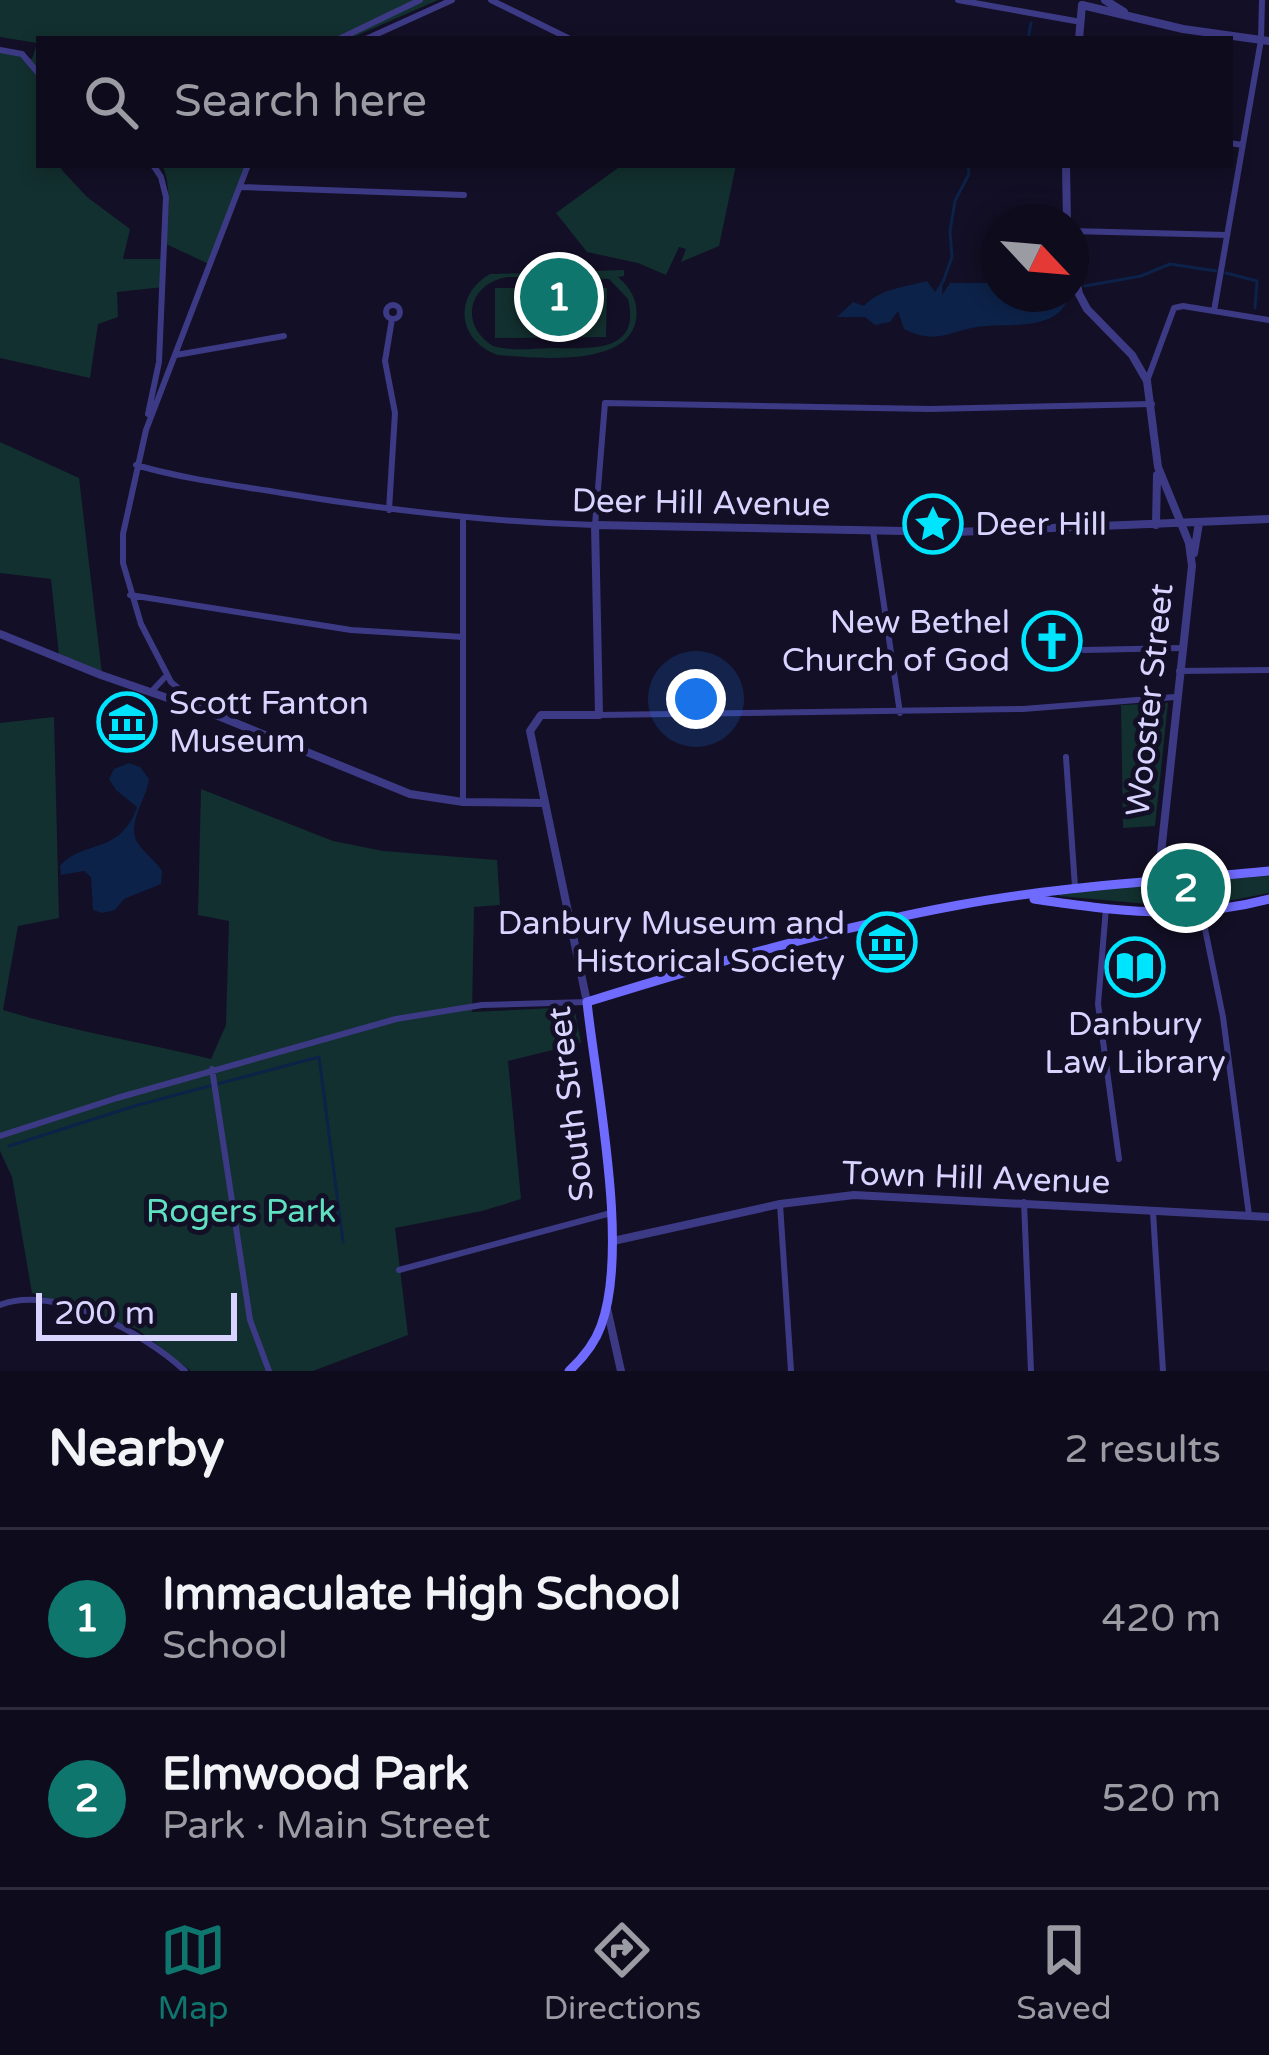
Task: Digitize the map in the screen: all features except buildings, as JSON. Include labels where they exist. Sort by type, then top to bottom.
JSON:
[{"type":"main road","points":[[587,1002],[870,924],[965,904],[1075,887],[1269,871]]},
{"type":"main road","name":"Wooster Street","points":[[1157,912],[1158,881]]},
{"type":"main road","points":[[1022,897],[1202,914],[1269,899]]},
{"type":"main road","name":"South Street","points":[[569,1371],[592,1345],[606,1306],[613,1241],[587,1002]]},
{"type":"street","points":[[345,36],[420,0]]},
{"type":"street","points":[[373,36],[452,0]]},
{"type":"street","points":[[491,0],[564,36]]},
{"type":"street","points":[[958,0],[1081,22]]},
{"type":"street","points":[[1105,0],[1136,18]]},
{"type":"street","points":[[1214,311],[1265,40],[1262,0]]},
{"type":"street","points":[[1079,36],[1082,2],[1136,18],[1265,40]]},
{"type":"street","points":[[0,50],[22,54],[36,70]]},
{"type":"street","points":[[1233,144],[1242,145]]},
{"type":"street","points":[[155,168],[166,196],[159,362],[122,556],[130,595],[166,675],[181,693],[212,713]]},
{"type":"street","points":[[146,430],[247,168]]},
{"type":"street","points":[[1066,168],[1067,204]]},
{"type":"street","points":[[240,187],[464,196]]},
{"type":"street","points":[[1089,231],[1227,235]]},
{"type":"street","points":[[1147,381],[1174,308],[1269,320]]},
{"type":"street","points":[[1089,311],[1132,355],[1147,381],[1158,467],[1156,525]]},
{"type":"street","points":[[389,510],[395,412],[386,361],[392,319]]},
{"type":"street","points":[[176,355],[284,336]]},
{"type":"street","points":[[1152,404],[930,409],[604,404],[595,526],[599,715],[900,713],[1175,697]]},
{"type":"street","name":"Deer Hill Avenue","points":[[136,465],[186,478],[389,510],[595,526],[1016,532],[1269,519]]},
{"type":"street","name":"Wooster Street","points":[[1158,467],[1189,543],[1192,566]]},
{"type":"street","points":[[463,519],[463,802]]},
{"type":"street","name":"Wooster Street","points":[[1158,881],[1175,697],[1199,523]]},
{"type":"street","points":[[873,531],[900,713]]},
{"type":"street","points":[[130,595],[351,630],[463,637]]},
{"type":"street","points":[[0,634],[212,713],[391,787],[463,802],[544,803]]},
{"type":"street","points":[[1084,650],[1182,648]]},
{"type":"street","points":[[1179,671],[1269,670]]},
{"type":"street","points":[[151,692],[166,675]]},
{"type":"street","name":"South Street","points":[[587,1002],[531,744],[533,722],[541,715],[599,715]]},
{"type":"street","points":[[1066,757],[1075,887]]},
{"type":"street","points":[[1106,908],[1098,1004],[1119,1159]]},
{"type":"street","points":[[1202,914],[1223,1017],[1249,1215]]},
{"type":"street","points":[[0,1136],[375,1024],[440,1010],[587,1002]]},
{"type":"street","points":[[212,1069],[250,1320],[269,1371]]},
{"type":"street","name":"Town Hill Avenue","points":[[613,1241],[780,1204],[854,1195],[1269,1217]]},
{"type":"street","points":[[1024,1202],[1031,1371]]},
{"type":"street","points":[[780,1204],[791,1371]]},
{"type":"street","points":[[1153,1208],[1163,1371]]},
{"type":"street","points":[[399,1270],[611,1213]]},
{"type":"street","points":[[0,1305],[37,1301],[93,1316],[147,1340],[185,1371]]},
{"type":"street","points":[[606,1306],[620,1371]]},
{"type":"green space","points":[[0,0],[438,0],[356,36],[36,36],[36,43],[0,37]]},
{"type":"green space","points":[[36,46],[36,168],[61,168],[87,197],[130,229],[123,259],[165,259],[164,287],[117,292],[118,317],[98,324],[90,378],[0,358],[0,49],[32,59]]},
{"type":"green space","points":[[163,168],[250,168],[211,265],[166,244]]},
{"type":"green space","points":[[618,168],[735,168],[719,246],[681,262],[686,249],[679,247],[666,275],[638,263],[587,252],[556,213]]},
{"type":"green space","points":[[624,270],[624,276],[618,277],[633,296],[636,320],[629,335],[599,353],[556,358],[498,355],[474,339],[465,317],[470,294],[490,274]],"holes":[[[507,277],[609,279],[628,299],[630,317],[627,330],[608,344],[507,349],[493,346],[475,327],[476,296],[494,281]]]},
{"type":"green space","points":[[495,288],[607,288],[606,337],[495,338]]},
{"type":"green space","points":[[0,442],[79,478],[102,674],[59,656],[51,579],[0,573]]},
{"type":"green space","points":[[1168,703],[1155,826],[1123,828],[1121,705]]},
{"type":"green space","name":"Rogers Park","points":[[54,717],[59,918],[18,926],[3,1010],[211,1059],[226,1025],[229,921],[198,915],[201,789],[333,841],[383,851],[497,860],[500,905],[474,907],[472,1012],[574,1007],[581,1043],[508,1061],[521,1199],[395,1228],[408,1335],[313,1371],[191,1371],[137,1329],[32,1293],[12,1177],[0,1151],[0,723]]},
{"type":"green space","points":[[1269,876],[1269,893],[1192,908],[1059,896],[1059,892]]},
{"type":"water","points":[[943,279],[942,295],[950,283],[981,283],[981,312],[1059,312],[1023,324],[975,327],[937,336],[904,329],[898,311],[890,322],[875,325],[865,317],[837,317],[853,302],[864,306],[901,287],[927,281],[935,292]]},
{"type":"water","points":[[129,763],[140,767],[149,779],[134,833],[162,871],[161,884],[102,913],[93,910],[91,877],[84,871],[61,875],[60,866],[79,852],[111,840],[130,822],[137,807],[109,779],[114,769]]},
{"type":"waterway","points":[[1029,36],[1031,23]]},
{"type":"waterway","points":[[943,282],[952,257],[955,201],[968,168]]},
{"type":"waterway","points":[[1089,285],[1141,276],[1170,264],[1216,271]]},
{"type":"waterway","points":[[1226,273],[1257,281],[1255,308]]},
{"type":"waterway","points":[[9,1146],[138,1105],[319,1057],[343,1242]]},
{"type":"place","name":"Immaculate High School","points":[[559,297]]},
{"type":"place","name":"Deer Hill","points":[[933,524]]},
{"type":"place","name":"New Bethel Church of God","points":[[1052,641]]},
{"type":"place","name":"Scott Fanton Museum","points":[[127,722]]},
{"type":"place","name":"Elmwood Park","points":[[1186,888]]},
{"type":"place","name":"Danbury Museum and Historical Society","points":[[887,942]]},
{"type":"place","name":"Danbury Law Library","points":[[1135,967]]}]
